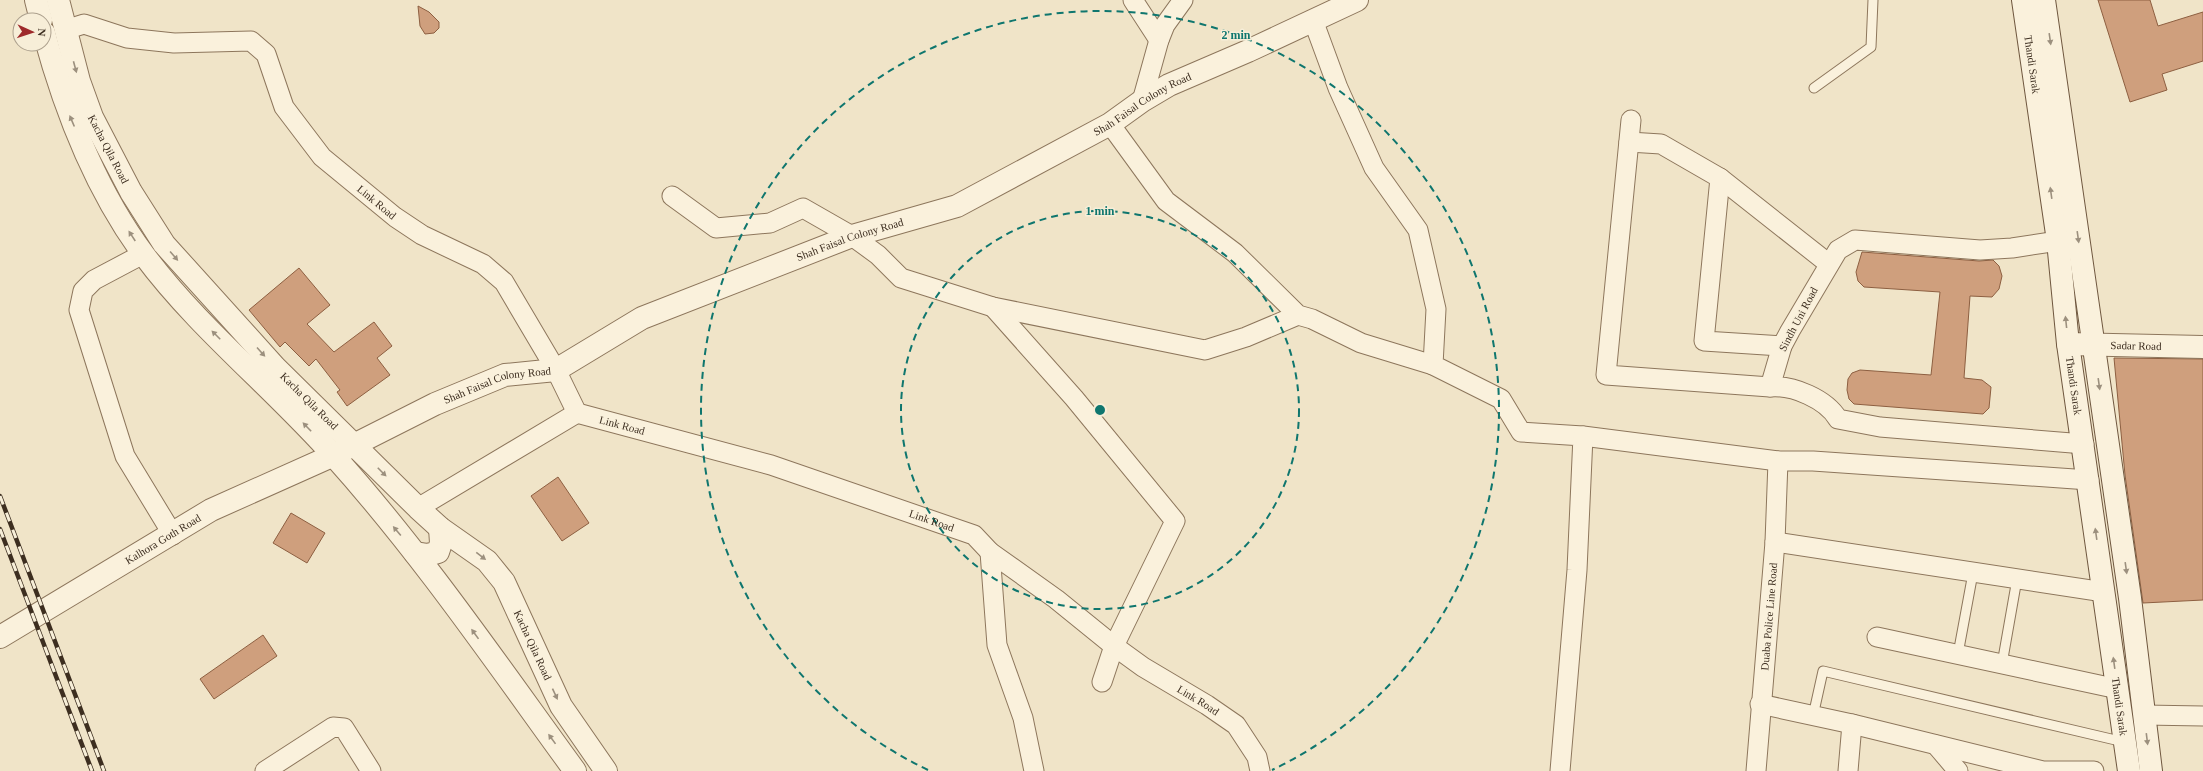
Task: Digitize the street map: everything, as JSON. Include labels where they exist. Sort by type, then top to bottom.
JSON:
[{"type":"street","points":[[36,0],[38,12]]},
{"type":"street","name":"Kacha Qila Road","points":[[58,0],[79,81],[92,117],[132,192],[164,244],[275,367],[355,444],[418,508],[440,528],[487,561],[504,582],[561,706],[606,771]]},
{"type":"street","points":[[1133,0],[1159,40]]},
{"type":"street","points":[[1142,101],[1159,40],[1165,25],[1183,0]]},
{"type":"street","name":"Shah Faisal Colony Road","points":[[334,455],[434,404],[505,375],[556,370],[642,318],[852,236],[956,206],[1110,124],[1142,101],[1169,85],[1248,51],[1357,0]]},
{"type":"street","name":"Thandi Sarak","points":[[2023,0],[2058,241],[2068,344],[2084,444],[2129,771]]},
{"type":"street","name":"Thandi Sarak","points":[[2044,0],[2130,598],[2151,771]]},
{"type":"street","points":[[1313,20],[1338,88],[1374,168],[1418,230],[1436,309],[1433,365]]},
{"type":"street","name":"Link Road","points":[[65,30],[84,24],[127,38],[174,43],[251,41],[266,54],[284,107],[322,157],[395,217],[422,235],[483,264],[504,282],[556,370],[577,413],[771,465],[974,535],[990,552],[1056,599],[1114,646],[1143,666],[1207,704],[1236,725],[1257,757],[1260,771]]},
{"type":"street","name":"Kacha Qila Road","points":[[50,52],[69,115],[87,156],[116,210],[143,254],[215,335],[249,367],[334,455],[415,553],[575,771]]},
{"type":"street","points":[[1631,120],[1606,375],[1770,387],[1782,386],[1800,392],[1832,409],[1838,419],[1880,427],[2084,444]]},
{"type":"street","points":[[1110,124],[1166,201],[1234,253],[1298,315],[1312,319],[1361,343],[1433,365],[1501,399],[1521,432],[1583,436],[1778,461],[1813,461],[2089,480]]},
{"type":"street","points":[[1629,142],[1661,144],[1720,178],[1829,264]]},
{"type":"street","points":[[1720,178],[1704,341],[1782,346]]},
{"type":"street","points":[[672,196],[716,228],[770,223],[803,208],[852,236],[878,255],[901,278],[993,307],[1205,350],[1246,336],[1298,315]]},
{"type":"street","name":"Sindh Uni Road","points":[[1770,387],[1782,346],[1829,264],[1838,250],[1855,240],[1980,250],[2012,248],[2058,241]]},
{"type":"street","points":[[143,254],[94,280],[83,291],[78,310],[125,456],[173,535]]},
{"type":"street","points":[[993,307],[1074,398],[1175,521],[1114,646],[1102,682]]},
{"type":"street","name":"Sadar Road","points":[[2068,344],[2093,346],[2203,347]]},
{"type":"street","points":[[418,508],[577,413]]},
{"type":"street","points":[[1560,771],[1578,570],[1583,436]]},
{"type":"street","name":"Kalhora Goth Road","points":[[0,637],[77,590],[173,535],[211,510],[334,455]]},
{"type":"street","name":"Duaba Police Line Road","points":[[1756,771],[1760,704],[1775,542],[1778,461]]},
{"type":"street","points":[[415,553],[428,555],[438,552],[441,543],[440,528]]},
{"type":"street","points":[[1775,542],[2104,592]]},
{"type":"street","points":[[990,552],[996,644],[1023,718],[1034,771]]},
{"type":"street","points":[[1877,637],[2118,688]]},
{"type":"street","points":[[1760,704],[1852,724],[2043,771],[2094,771]]},
{"type":"street","points":[[2144,715],[2203,716]]},
{"type":"street","points":[[1848,771],[1852,724]]},
{"type":"street","points":[[265,771],[333,727],[339,726],[344,728],[371,771]]},
{"type":"street","points":[[1936,745],[1958,771]]},
{"type":"lane","points":[[1814,88],[1871,47],[1873,0]]},
{"type":"lane","points":[[1958,654],[1972,573]]},
{"type":"lane","points":[[2002,664],[2017,579]]},
{"type":"lane","points":[[1813,716],[1823,671],[2125,742]]},
{"type":"building","points":[[2098,0],[2150,0],[2158,26],[2203,12],[2203,61],[2162,74],[2167,90],[2130,102]]},
{"type":"building","points":[[418,6],[429,12],[439,22],[439,28],[434,33],[425,34],[420,26]]},
{"type":"building","points":[[1862,252],[1979,261],[1993,260],[1999,266],[2002,276],[1999,289],[1992,297],[1970,296],[1964,378],[1982,380],[1991,387],[1989,408],[1983,414],[1854,404],[1849,399],[1847,390],[1848,379],[1852,373],[1860,370],[1931,375],[1940,292],[1864,287],[1858,281],[1856,272]]},
{"type":"building","points":[[299,268],[330,305],[307,324],[334,352],[374,322],[392,346],[377,358],[390,375],[347,406],[337,392],[340,390],[316,359],[309,366],[285,342],[280,347],[249,310]]},
{"type":"building","points":[[2114,358],[2203,359],[2203,600],[2143,603],[2125,475]]},
{"type":"building","points":[[558,477],[589,523],[562,541],[531,496]]},
{"type":"building","points":[[291,513],[325,533],[307,563],[273,543]]},
{"type":"building","points":[[263,635],[277,656],[214,699],[200,679]]},
{"type":"railway","points":[[0,496],[104,771]]},
{"type":"railway","points":[[0,529],[92,771]]}]
